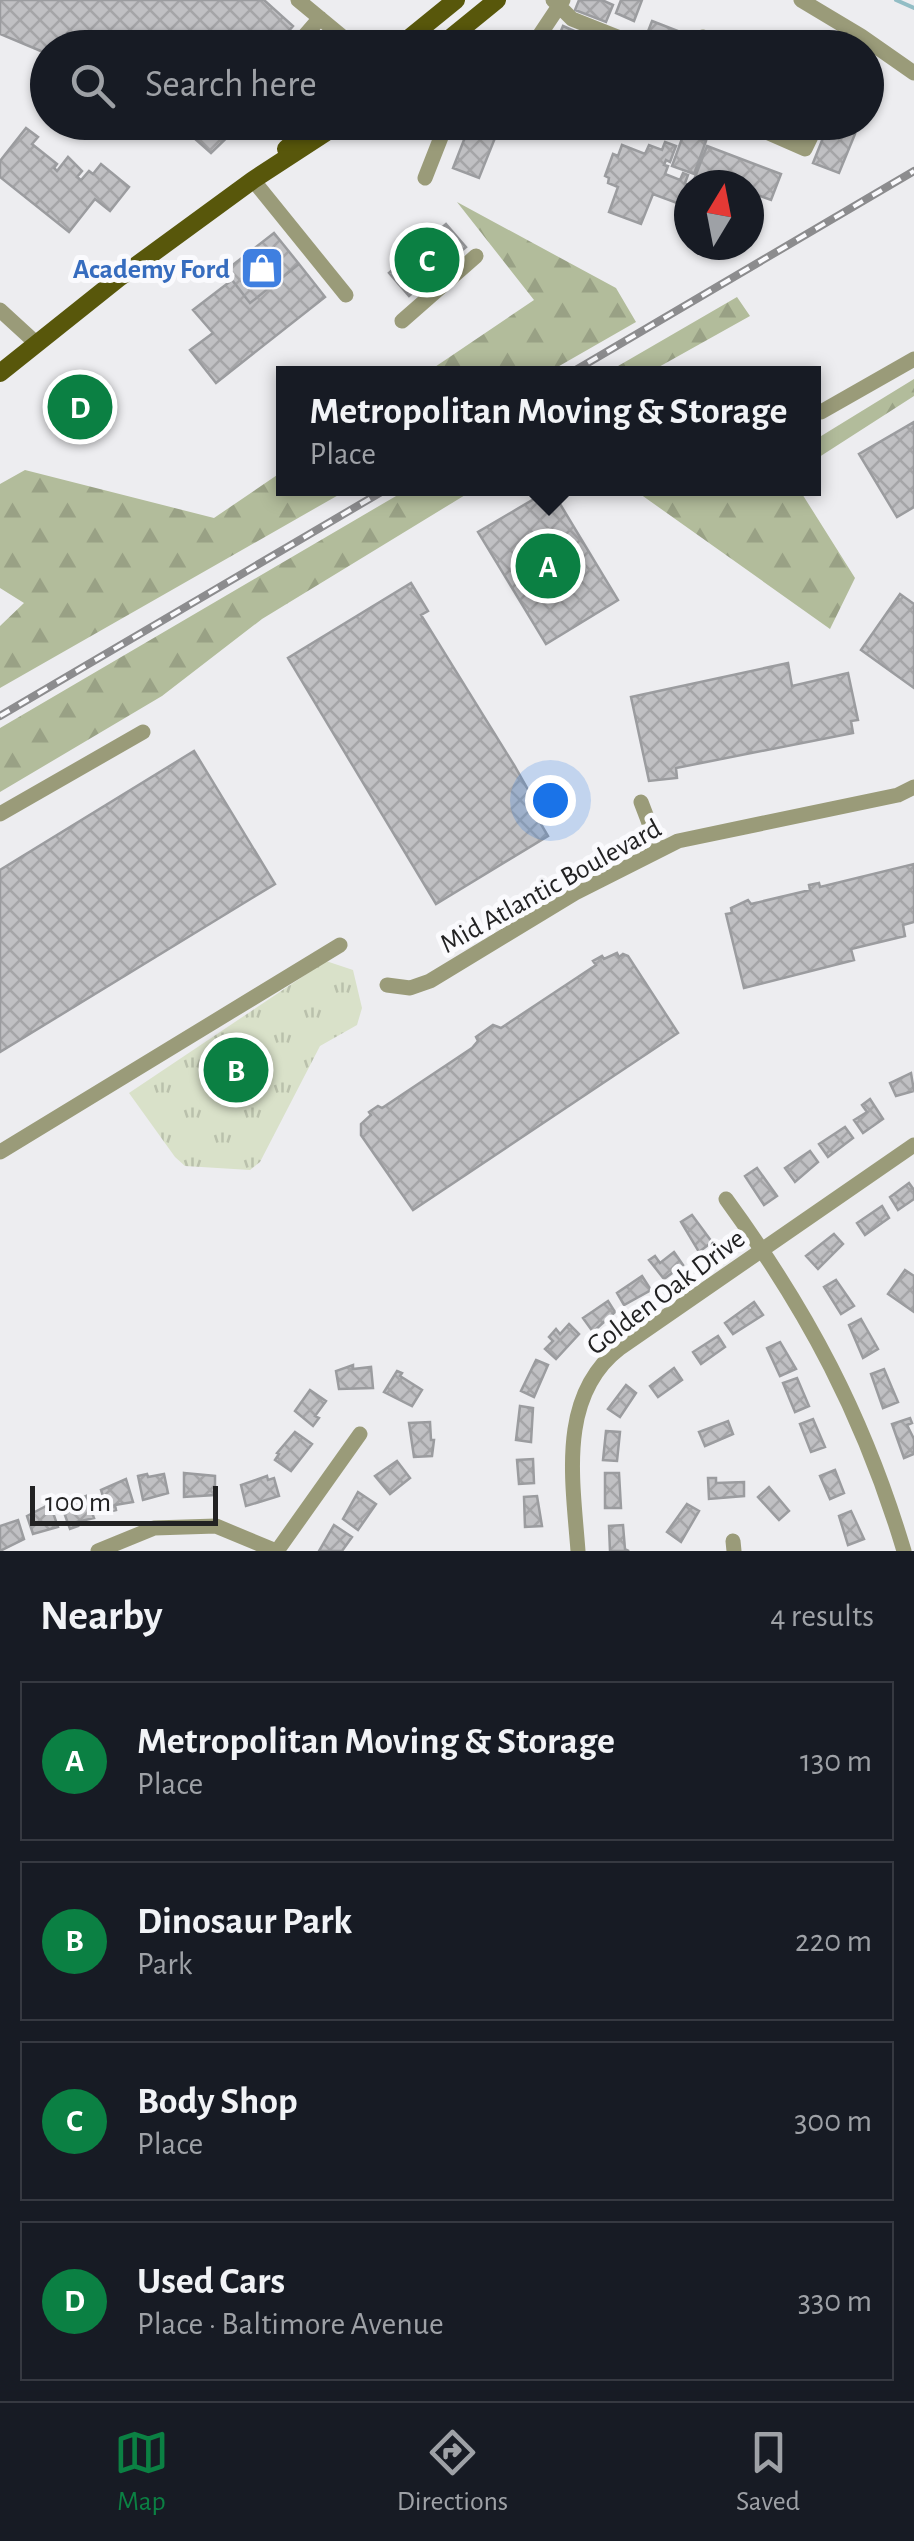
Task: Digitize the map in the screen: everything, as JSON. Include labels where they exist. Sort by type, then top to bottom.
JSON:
[{"type":"main road","points":[[419,30],[456,0]]},
{"type":"main road","points":[[460,30],[497,0]]},
{"type":"main road","points":[[253,180],[296,140]]},
{"type":"main road","points":[[0,373],[253,180],[314,140]]},
{"type":"street","points":[[298,0],[334,30]]},
{"type":"street","points":[[801,0],[851,30]]},
{"type":"street","points":[[542,30],[558,2]]},
{"type":"street","points":[[558,2],[564,14],[597,30]]},
{"type":"street","points":[[310,30],[320,18]]},
{"type":"street","points":[[884,52],[914,73]]},
{"type":"street","points":[[424,178],[440,140]]},
{"type":"street","points":[[785,140],[805,149],[809,140]]},
{"type":"street","points":[[253,180],[346,295]]},
{"type":"street","points":[[402,321],[476,256]]},
{"type":"street","points":[[0,310],[36,343]]},
{"type":"street","points":[[821,412],[914,359]]},
{"type":"street","points":[[0,814],[143,732]]},
{"type":"street","name":"Mid Atlantic Boulevard","points":[[387,986],[410,988],[430,981],[575,893],[658,849],[719,830],[898,795],[914,787]]},
{"type":"street","points":[[641,802],[658,849]]},
{"type":"street","points":[[0,1152],[340,945]]},
{"type":"street","name":"Golden Oak Drive","points":[[578,1551],[574,1436],[582,1398],[595,1371],[620,1348],[914,1146]]},
{"type":"street","points":[[726,1199],[818,1336],[883,1484],[904,1551]]},
{"type":"street","points":[[103,1550],[154,1528],[216,1526],[276,1551],[360,1434]]},
{"type":"green space","points":[[457,202],[616,288],[636,322],[559,366],[436,366],[534,300]]},
{"type":"green space","points":[[737,297],[750,316],[661,366],[618,366]]},
{"type":"green space","points":[[914,379],[914,396],[821,456],[821,436]]},
{"type":"green space","points":[[25,470],[214,518],[276,476],[276,496],[337,496],[0,688],[0,626],[24,603],[0,588],[0,484]]},
{"type":"green space","points":[[396,496],[464,496],[262,619],[162,696],[0,792],[0,728]]},
{"type":"green space","points":[[643,496],[803,496],[855,578],[830,629]]},
{"type":"green space","points":[[326,961],[353,970],[362,1008],[357,1025],[320,1046],[260,1162],[250,1170],[185,1166],[129,1093]]},
{"type":"building","points":[[0,0],[264,0],[293,26],[290,30],[30,30],[30,46],[0,34]]},
{"type":"building","points":[[579,0],[602,0],[613,5],[606,22],[575,10]]},
{"type":"building","points":[[621,0],[642,0],[634,21],[616,13]]},
{"type":"building","points":[[652,21],[675,30],[648,30]]},
{"type":"building","points":[[26,128],[30,140],[35,140],[32,144],[57,164],[57,171],[68,157],[82,171],[77,177],[81,180],[101,164],[129,187],[110,211],[95,199],[69,232],[0,177],[0,161]]},
{"type":"building","points":[[196,140],[224,140],[211,153]]},
{"type":"building","points":[[464,140],[494,140],[479,178],[453,168]]},
{"type":"building","points":[[681,140],[706,141],[695,170],[672,166]]},
{"type":"building","points":[[822,140],[853,140],[839,173],[813,163]]},
{"type":"building","points":[[665,142],[676,146],[670,162],[666,160],[664,165],[668,166],[665,174],[674,178],[674,202],[653,194],[641,224],[609,212],[618,187],[608,183],[605,176],[613,154],[618,156],[622,145],[645,154],[649,145],[662,150]]},
{"type":"building","points":[[707,146],[781,174],[771,200],[764,197],[764,170],[698,170]]},
{"type":"building","points":[[446,224],[466,247],[409,296],[389,273]]},
{"type":"building","name":"Academy Ford","points":[[274,233],[299,264],[250,303],[225,271]]},
{"type":"building","points":[[299,264],[325,297],[216,383],[190,350],[213,333],[193,310],[232,280],[250,303]]},
{"type":"building","points":[[88,382],[107,403],[72,433],[53,411]]},
{"type":"building","points":[[914,422],[914,507],[897,517],[859,454]]},
{"type":"building","points":[[539,496],[555,496],[618,600],[546,644],[478,532]]},
{"type":"building","points":[[411,583],[428,611],[421,615],[514,765],[540,811],[535,814],[548,836],[436,904],[288,658]]},
{"type":"building","points":[[900,594],[914,604],[914,688],[861,650]]},
{"type":"building","points":[[788,663],[792,686],[848,673],[858,720],[851,721],[853,733],[676,768],[677,778],[649,781],[631,697]]},
{"type":"building","points":[[194,751],[275,884],[0,1052],[0,870]]},
{"type":"building","points":[[914,864],[914,922],[903,925],[905,936],[851,949],[854,960],[744,988],[726,914],[732,913],[731,908],[748,900],[751,904],[810,890],[809,885],[819,883],[820,887]]},
{"type":"building","points":[[617,953],[619,957],[628,956],[678,1033],[413,1210],[361,1135],[361,1124],[371,1115],[369,1112],[378,1106],[382,1108],[472,1048],[478,1041],[476,1037],[493,1025],[501,1028],[596,965],[593,961]]},
{"type":"building","points":[[911,1073],[914,1091],[896,1096],[890,1083]]},
{"type":"building","points":[[870,1099],[883,1119],[863,1133],[854,1120],[867,1112],[862,1105]]},
{"type":"building","points":[[845,1127],[853,1138],[828,1157],[819,1144]]},
{"type":"building","points":[[810,1151],[818,1162],[795,1182],[785,1168]]},
{"type":"building","points":[[757,1168],[777,1196],[764,1205],[745,1176]]},
{"type":"building","points":[[909,1183],[914,1199],[898,1210],[890,1197]]},
{"type":"building","points":[[882,1206],[889,1218],[865,1235],[857,1223]]},
{"type":"building","points":[[692,1215],[712,1242],[699,1252],[681,1222]]},
{"type":"building","points":[[834,1234],[843,1244],[818,1269],[806,1256]]},
{"type":"building","points":[[674,1252],[683,1265],[664,1279],[649,1260],[655,1256],[660,1263]]},
{"type":"building","points":[[905,1270],[914,1276],[914,1312],[888,1294]]},
{"type":"building","points":[[642,1276],[651,1290],[624,1305],[617,1293]]},
{"type":"building","points":[[836,1280],[854,1306],[841,1314],[824,1287]]},
{"type":"building","points":[[608,1301],[615,1312],[593,1332],[583,1318]]},
{"type":"building","points":[[754,1302],[763,1315],[733,1334],[725,1323]]},
{"type":"building","points":[[861,1319],[878,1349],[863,1358],[849,1325]]},
{"type":"building","points":[[569,1324],[579,1334],[556,1359],[545,1349],[553,1341],[549,1337],[556,1329],[560,1334]]},
{"type":"building","points":[[718,1336],[725,1347],[701,1364],[693,1352]]},
{"type":"building","points":[[780,1342],[796,1369],[780,1376],[767,1348]]},
{"type":"building","points":[[536,1360],[548,1365],[534,1397],[521,1391]]},
{"type":"building","points":[[353,1365],[353,1369],[371,1367],[373,1388],[339,1389],[336,1371]]},
{"type":"building","points":[[674,1368],[682,1380],[658,1397],[650,1386]]},
{"type":"building","points":[[884,1369],[898,1402],[883,1408],[871,1374]]},
{"type":"building","points":[[397,1371],[422,1390],[412,1406],[384,1392]]},
{"type":"building","points":[[797,1378],[809,1406],[795,1412],[783,1383]]},
{"type":"building","points":[[626,1385],[636,1393],[620,1417],[608,1409]]},
{"type":"building","points":[[310,1390],[326,1401],[313,1426],[295,1411]]},
{"type":"building","points":[[520,1406],[533,1408],[531,1442],[516,1440]]},
{"type":"building","points":[[910,1418],[912,1423],[907,1425],[914,1439],[914,1454],[904,1458],[892,1424]]},
{"type":"building","points":[[813,1419],[825,1447],[811,1452],[800,1424]]},
{"type":"building","points":[[728,1421],[733,1434],[705,1446],[699,1432]]},
{"type":"building","points":[[430,1422],[432,1456],[414,1457],[409,1423]]},
{"type":"building","points":[[606,1431],[620,1432],[617,1461],[603,1460]]},
{"type":"building","points":[[295,1432],[312,1444],[291,1471],[275,1460]]},
{"type":"building","points":[[533,1459],[534,1483],[519,1484],[517,1460]]},
{"type":"building","points":[[397,1461],[410,1478],[390,1494],[375,1476]]},
{"type":"building","points":[[835,1470],[844,1493],[830,1499],[820,1476]]},
{"type":"building","points":[[184,1473],[215,1476],[215,1495],[184,1497]]},
{"type":"building","points":[[605,1473],[619,1473],[621,1508],[605,1508]]},
{"type":"building","points":[[164,1474],[168,1493],[143,1500],[138,1476]]},
{"type":"building","points":[[267,1476],[268,1480],[274,1478],[279,1496],[246,1506],[241,1485]]},
{"type":"building","points":[[708,1478],[716,1478],[716,1483],[744,1482],[744,1496],[709,1499]]},
{"type":"building","points":[[126,1479],[133,1502],[115,1505],[116,1510],[108,1512],[101,1490]]},
{"type":"building","points":[[769,1487],[789,1511],[779,1520],[758,1497]]},
{"type":"building","points":[[358,1492],[376,1504],[358,1530],[343,1519]]},
{"type":"building","points":[[86,1496],[94,1518],[76,1522],[78,1526],[70,1529],[62,1507]]},
{"type":"building","points":[[537,1496],[542,1526],[525,1527],[524,1497]]},
{"type":"building","points":[[50,1504],[58,1527],[33,1534],[27,1516]]},
{"type":"building","points":[[687,1504],[699,1511],[681,1542],[667,1532]]},
{"type":"building","points":[[851,1511],[864,1539],[848,1545],[839,1516]]},
{"type":"building","points":[[18,1520],[24,1539],[0,1551],[0,1526]]},
{"type":"building","points":[[334,1525],[352,1537],[342,1551],[319,1551]]},
{"type":"building","points":[[623,1525],[625,1549],[629,1551],[610,1551],[609,1526]]},
{"type":"waterway","points":[[896,0],[914,8]]},
{"type":"railway","points":[[583,366],[914,171]]},
{"type":"railway","points":[[0,716],[374,496]]},
{"type":"place","name":"Body Shop","points":[[427,260]]},
{"type":"place","name":"Academy Ford","points":[[262,268]]},
{"type":"place","name":"Used Cars","points":[[80,407]]},
{"type":"place","name":"Metropolitan Moving & Storage","points":[[548,566]]},
{"type":"place","name":"Dinosaur Park","points":[[236,1070]]}]
